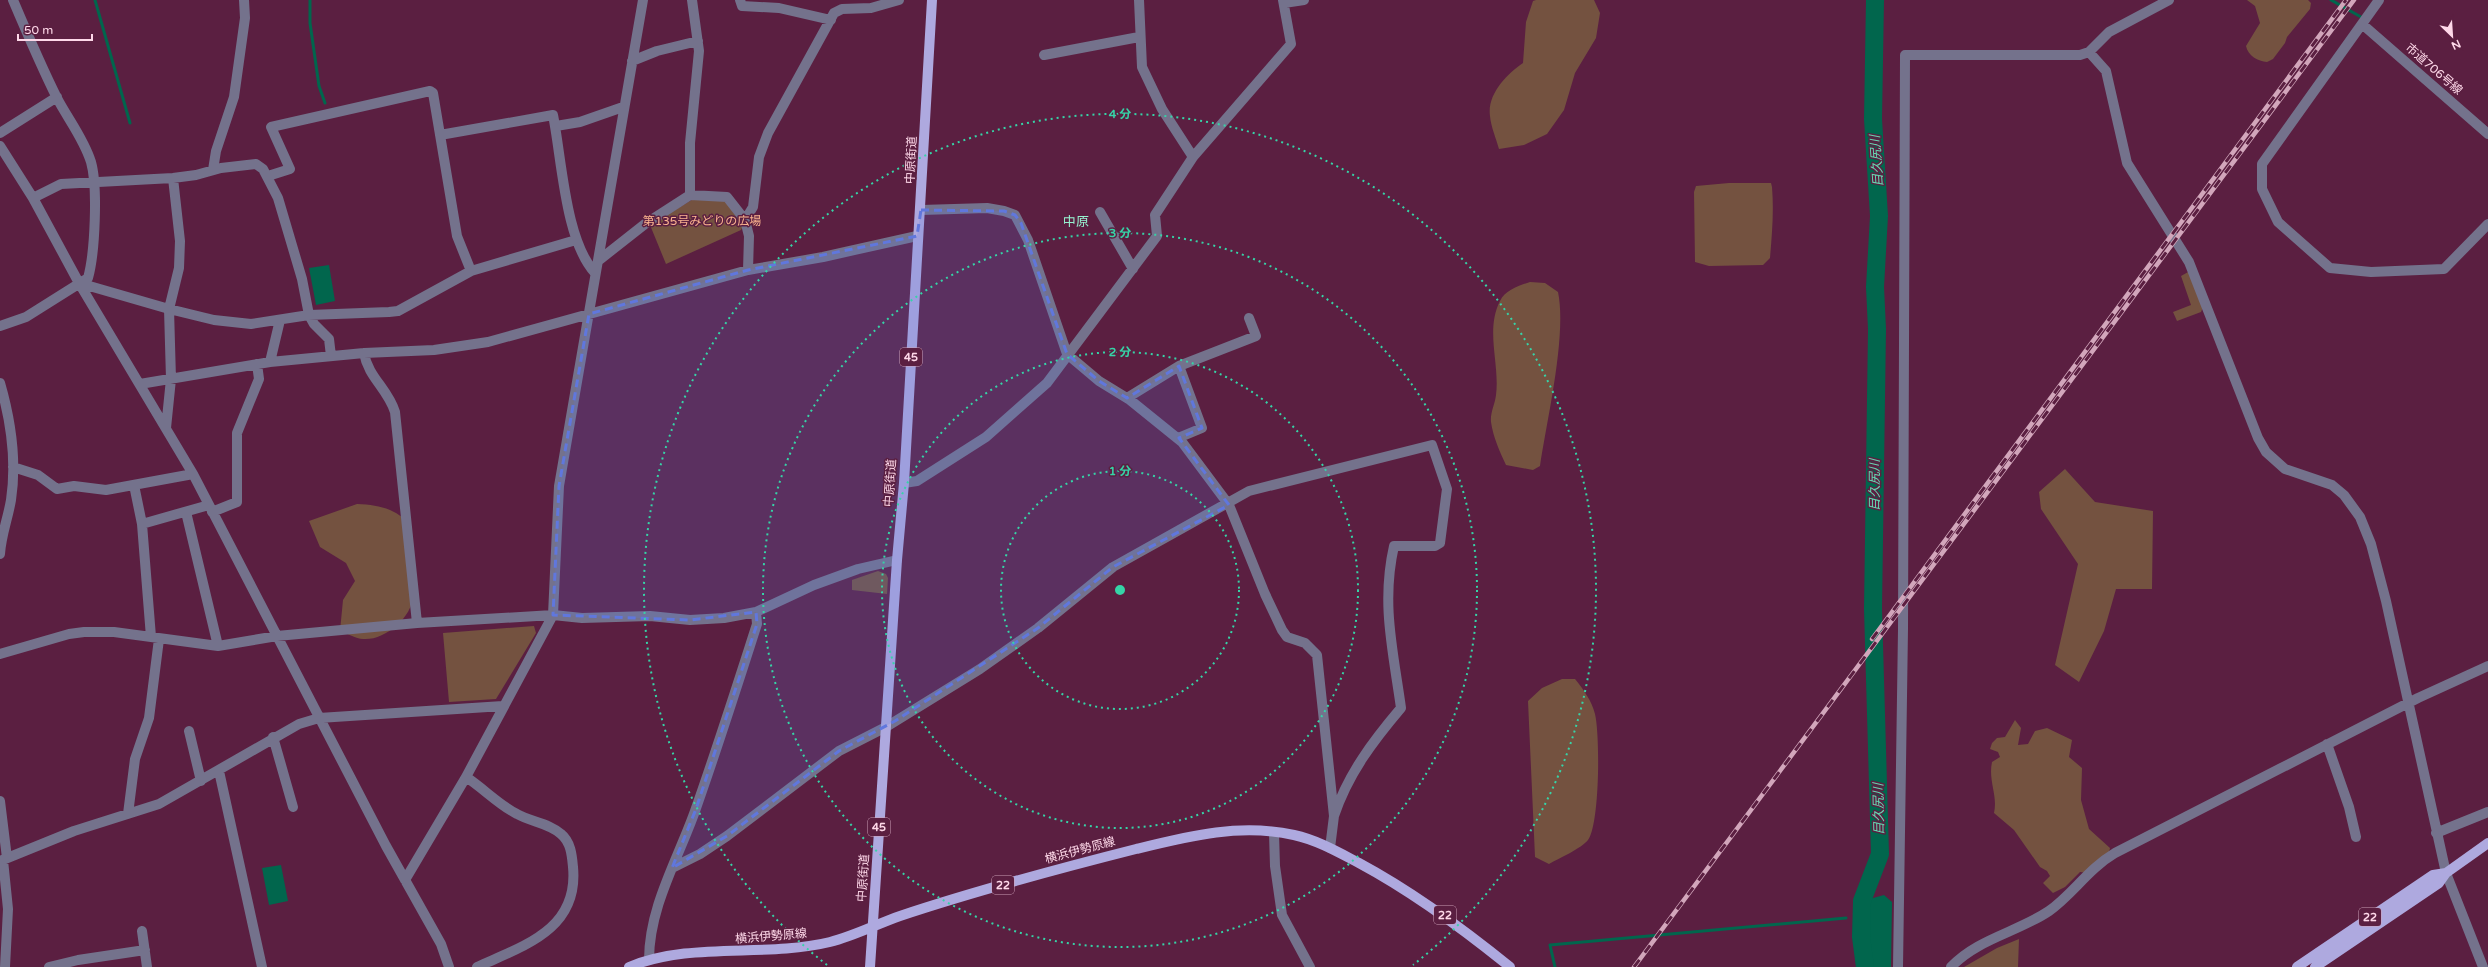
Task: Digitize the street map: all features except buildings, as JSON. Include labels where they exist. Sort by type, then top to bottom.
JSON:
[{"type":"main road","name":"中原街道","points":[[870,967],[871,927],[897,560],[904,483],[917,236],[921,210],[932,0]]},
{"type":"main road","name":"横浜伊勢原線","points":[[629,967],[650,960],[687,954],[809,946],[832,941],[898,917],[971,894],[1100,857],[1179,837],[1220,831],[1274,832],[1295,836],[1330,848],[1375,872],[1447,917],[1510,967]]},
{"type":"main road","name":"22","points":[[2316,967],[2439,883],[2446,873],[2488,843]]},
{"type":"main road","name":"22","points":[[2297,967],[2433,875],[2446,873]]},
{"type":"street","points":[[0,326],[26,317],[88,278],[92,258],[94,181],[92,164],[87,150],[57,97],[13,0]]},
{"type":"street","points":[[212,170],[216,151],[234,96],[245,18],[244,0]]},
{"type":"street","points":[[406,880],[466,776],[553,615],[559,492],[642,0]]},
{"type":"street","points":[[690,195],[690,143],[698,75],[698,41],[692,0]]},
{"type":"street","points":[[740,0],[742,6],[779,8],[831,20]]},
{"type":"street","points":[[745,220],[753,207],[759,157],[768,133],[834,12],[842,9],[871,8],[899,0]]},
{"type":"street","points":[[1139,0],[1142,68],[1162,109],[1193,157]]},
{"type":"street","points":[[904,483],[917,481],[986,437],[1047,383],[1067,354],[1157,236],[1155,215],[1193,157],[1291,44],[1284,2],[1304,0]]},
{"type":"street","points":[[1898,967],[1903,629],[1905,56],[2080,56],[2089,52],[2109,32],[2170,0]]},
{"type":"street","points":[[2379,0],[2262,164],[2262,189],[2278,222],[2330,268],[2371,272],[2444,269],[2488,224]]},
{"type":"street","name":"市道706号線","points":[[2362,24],[2488,134]]},
{"type":"street","points":[[1044,55],[1140,37]]},
{"type":"street","points":[[632,61],[658,51],[698,41]]},
{"type":"street","points":[[2089,52],[2106,71],[2127,163],[2158,211],[2188,262],[2239,392],[2266,452],[2285,469],[2332,485],[2344,495],[2360,517],[2371,544],[2409,703],[2436,833],[2446,873],[2483,967]]},
{"type":"street","points":[[268,176],[290,169],[271,127],[430,91],[433,93],[458,236],[471,271]]},
{"type":"street","points":[[0,133],[57,97]]},
{"type":"street","points":[[556,126],[580,122],[624,107]]},
{"type":"street","points":[[440,135],[554,115],[576,240],[583,258],[595,273]]},
{"type":"street","points":[[0,146],[33,198],[79,283],[193,474],[320,718],[441,944],[449,967]]},
{"type":"street","points":[[33,198],[61,184],[94,181],[173,178],[196,175],[212,170],[256,164],[268,176],[278,198],[302,279],[309,315],[314,324],[329,339],[331,356]]},
{"type":"street","points":[[166,428],[171,379],[169,309],[179,268],[180,241],[173,178]]},
{"type":"street","points":[[598,261],[645,224],[690,195],[727,197],[745,220],[749,236],[748,270]]},
{"type":"street","points":[[921,210],[987,208],[1004,211],[1015,216],[1028,240],[1067,354],[1099,382],[1127,398],[1178,438],[1229,505],[1265,594],[1282,630],[1287,637],[1305,643],[1317,655],[1334,816]]},
{"type":"street","points":[[1100,212],[1133,269]]},
{"type":"street","points":[[140,384],[270,362],[364,353],[434,350],[468,345],[516,335],[748,270],[823,258],[917,236]]},
{"type":"street","points":[[79,283],[169,309],[214,320],[251,324],[309,315],[398,311],[471,271],[576,240]]},
{"type":"street","points":[[1127,398],[1179,366],[1256,336],[1249,318]]},
{"type":"street","points":[[270,362],[280,320]]},
{"type":"street","points":[[364,353],[368,369],[389,396],[395,412],[417,623]]},
{"type":"street","points":[[142,524],[186,512],[237,502],[238,433],[259,380],[257,364]]},
{"type":"street","points":[[1178,438],[1202,428],[1179,366]]},
{"type":"street","points":[[0,383],[12,435],[13,467],[8,520],[1,540],[0,554]]},
{"type":"street","points":[[672,868],[700,854],[727,836],[839,751],[886,727],[980,668],[1038,628],[1113,567],[1229,505],[1249,491],[1271,484],[1329,472],[1432,445],[1447,489],[1440,543],[1435,546],[1394,546],[1388,573],[1387,603],[1401,708],[1365,752],[1339,800],[1334,816],[1330,848]]},
{"type":"street","points":[[13,467],[38,475],[57,489],[74,486],[106,490],[193,474]]},
{"type":"street","points":[[128,814],[135,759],[149,718],[155,638],[142,524],[134,485]]},
{"type":"street","points":[[186,512],[218,646]]},
{"type":"street","points":[[0,654],[69,634],[84,632],[114,632],[218,646],[277,636],[417,623],[553,615],[582,618],[650,616],[690,620],[724,618],[756,612],[814,585],[858,569],[897,560]]},
{"type":"street","points":[[650,960],[649,941],[672,868],[696,809],[755,631],[757,624],[756,612]]},
{"type":"street","points":[[1951,967],[1984,944],[2031,922],[2050,910],[2098,863],[2115,853],[2327,744],[2488,666]]},
{"type":"street","points":[[3,860],[74,831],[159,804],[219,771],[273,737],[299,724],[320,718],[503,706]]},
{"type":"street","points":[[189,731],[201,781]]},
{"type":"street","points":[[273,737],[292,807]]},
{"type":"street","points":[[2327,744],[2349,807],[2356,837]]},
{"type":"street","points":[[219,771],[262,967]]},
{"type":"street","points":[[466,776],[515,814],[561,834],[569,845],[574,870],[568,905],[550,931],[538,939],[477,967]]},
{"type":"street","points":[[0,801],[3,860],[8,909],[5,934],[5,967]]},
{"type":"street","points":[[2436,833],[2488,812]]},
{"type":"street","points":[[1274,832],[1274,866],[1282,914],[1310,967]]},
{"type":"street","points":[[142,931],[147,967]]},
{"type":"street","points":[[49,967],[78,960],[144,950]]},
{"type":"highlighted area","points":[[921,210],[1004,211],[1015,215],[1021,223],[1067,354],[1099,381],[1127,398],[1179,366],[1202,428],[1179,438],[1229,505],[1113,567],[1038,628],[895,721],[839,751],[727,836],[672,868],[696,809],[757,624],[756,612],[690,620],[553,615],[559,486],[589,314],[748,270],[917,236]]},
{"type":"green space","points":[[1594,0],[1600,13],[1596,38],[1575,73],[1564,110],[1547,134],[1524,145],[1499,149],[1492,128],[1490,108],[1499,85],[1523,63],[1526,22],[1533,1]]},
{"type":"green space","points":[[2247,0],[2308,0],[2311,3],[2310,9],[2287,37],[2285,43],[2273,59],[2267,62],[2254,57],[2247,50],[2246,46],[2260,23],[2255,6]]},
{"type":"green space","points":[[1729,183],[1771,183],[1773,214],[1770,258],[1763,265],[1709,266],[1695,262],[1694,192],[1696,186]]},
{"type":"green space","name":"第135号みどりの広場","points":[[695,198],[725,200],[743,226],[741,230],[666,264],[650,225]]},
{"type":"green space","points":[[2190,271],[2203,307],[2201,312],[2177,321],[2173,312],[2191,305],[2181,276]]},
{"type":"green space","points":[[1530,282],[1545,283],[1558,292],[1560,310],[1558,354],[1551,402],[1540,466],[1533,470],[1506,465],[1495,439],[1491,419],[1497,383],[1493,335],[1496,312],[1502,297],[1505,294],[1517,286]]},
{"type":"green space","points":[[2065,469],[2095,502],[2153,511],[2152,589],[2116,589],[2104,631],[2079,682],[2055,665],[2078,564],[2041,509],[2039,492]]},
{"type":"green space","points":[[357,504],[372,505],[391,510],[408,522],[412,559],[413,596],[408,612],[396,626],[388,632],[371,639],[360,639],[340,631],[343,600],[355,581],[346,563],[320,547],[309,521]]},
{"type":"green space","points":[[878,571],[886,574],[888,578],[887,594],[852,590],[852,580]]},
{"type":"green space","points":[[534,626],[536,633],[496,699],[449,702],[443,633]]},
{"type":"green space","points":[[1562,679],[1575,679],[1587,695],[1594,709],[1598,740],[1597,798],[1592,831],[1588,840],[1575,850],[1549,864],[1535,857],[1528,701],[1542,688]]},
{"type":"green space","points":[[2015,720],[2021,728],[2018,745],[2028,744],[2035,731],[2047,728],[2072,740],[2069,757],[2082,768],[2081,800],[2089,829],[2110,848],[2108,857],[2089,873],[2080,872],[2065,887],[2053,893],[2043,883],[2050,876],[2047,871],[2040,867],[2014,830],[1994,813],[1995,800],[1991,769],[1992,762],[2000,757],[1998,752],[1990,749],[1992,743],[1997,738],[2005,737]]},
{"type":"green space","points":[[2019,939],[2018,967],[1964,967],[1997,948]]},
{"type":"shaded area","points":[[329,265],[335,301],[316,305],[309,268]]},
{"type":"shaded area","points":[[281,865],[288,901],[269,905],[262,868]]},
{"type":"shaded area","points":[[1884,895],[1892,902],[1891,967],[1856,967],[1854,908],[1862,901]]},
{"type":"waterway","points":[[95,0],[130,123]]},
{"type":"waterway","points":[[310,0],[310,23],[319,86],[325,103]]},
{"type":"waterway","name":"目久尻川","points":[[1865,967],[1861,937],[1862,901],[1880,854],[1873,609],[1877,329],[1875,287],[1879,216],[1873,119],[1875,0]]},
{"type":"waterway","points":[[2331,0],[2361,17]]},
{"type":"waterway","points":[[1555,967],[1550,945],[1846,918]]},
{"type":"railway","points":[[1872,639],[2346,0]]},
{"type":"railway","points":[[1634,967],[2354,0]]},
{"type":"district","name":"中原","points":[[1076,221]]}]
